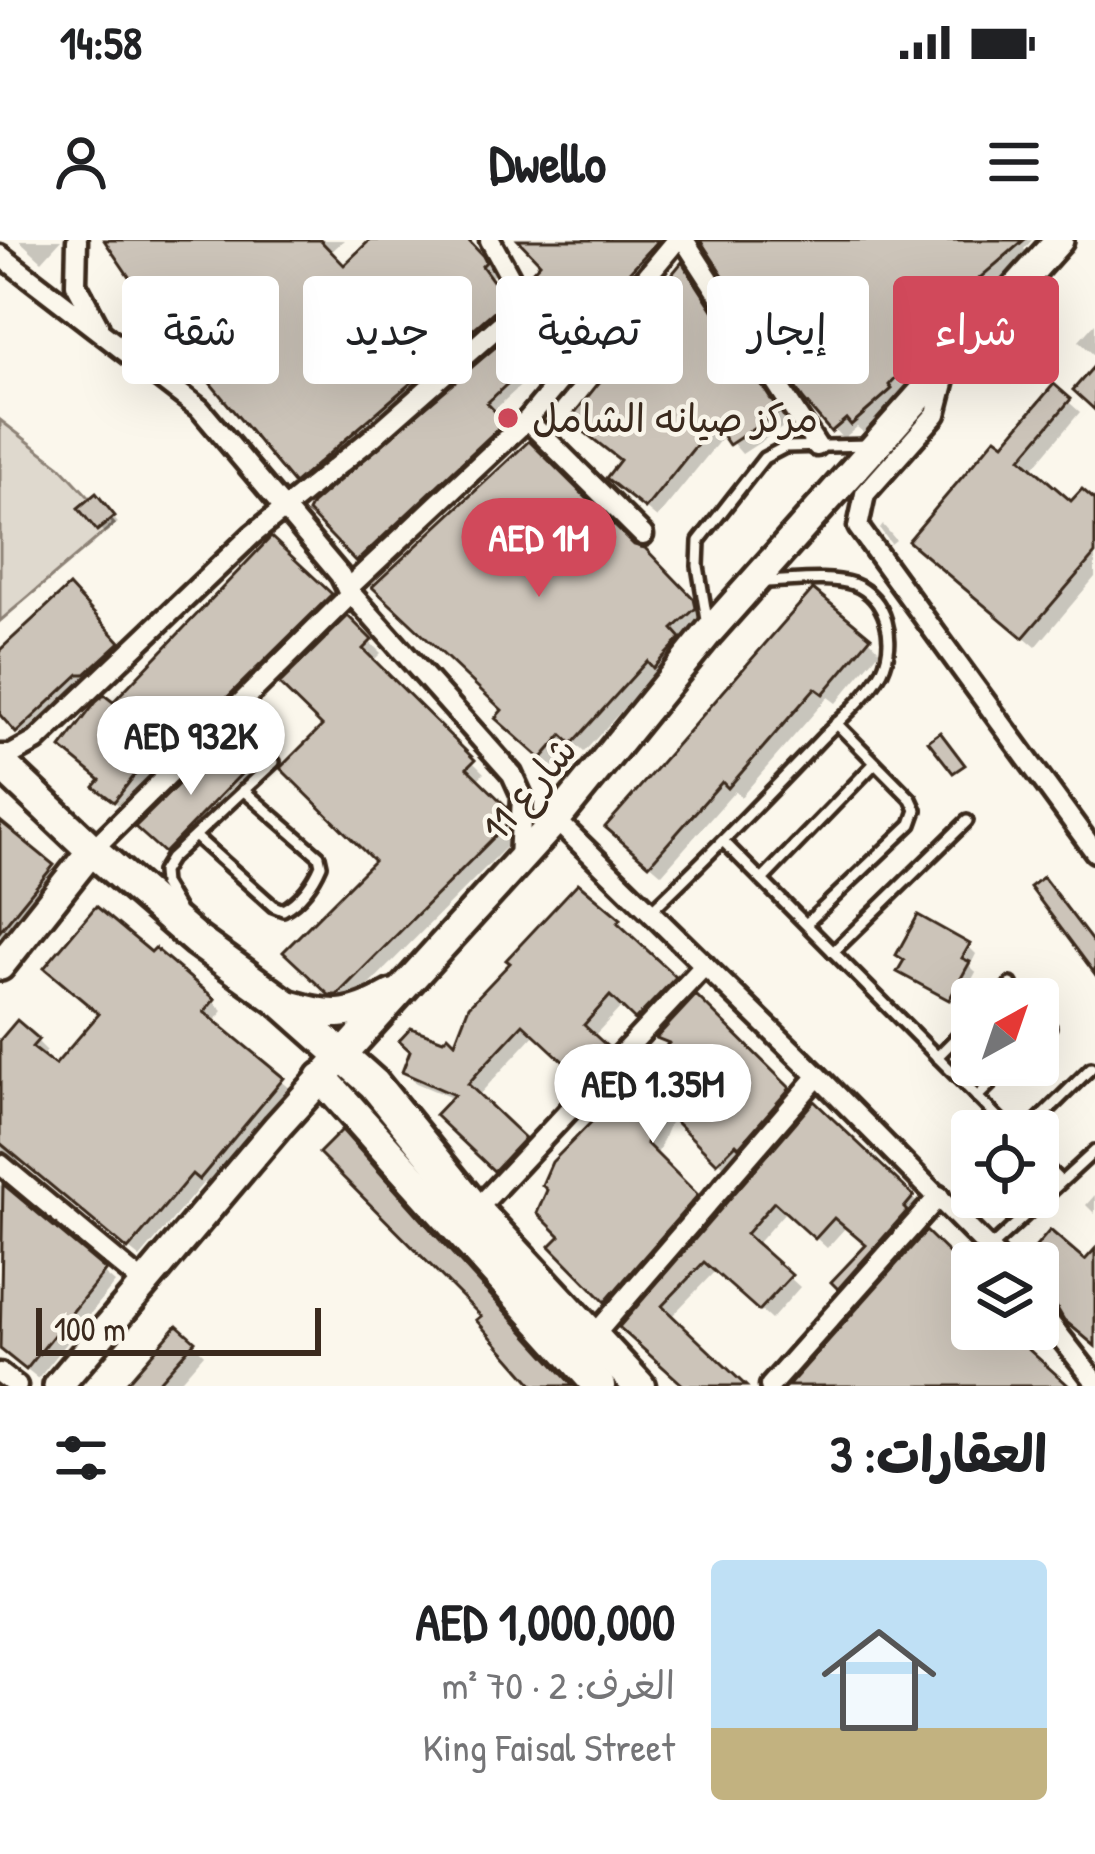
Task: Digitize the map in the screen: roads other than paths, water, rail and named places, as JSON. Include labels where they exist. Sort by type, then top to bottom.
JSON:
[{"type":"main road","points":[[0,759],[92,850],[196,940],[283,1003],[374,1084],[476,1210],[639,1386]]},
{"type":"main road","points":[[322,1078],[599,1386]]},
{"type":"street","points":[[76,240],[74,268],[80,296],[117,345]]},
{"type":"street","points":[[0,759],[36,741],[283,509],[518,309],[522,299],[490,240]]},
{"type":"street","points":[[0,966],[92,850],[349,591],[527,421],[680,240],[817,446]]},
{"type":"street","name":"شارع 11","points":[[1027,276],[1059,240]]},
{"type":"street","points":[[0,255],[200,409],[349,591],[520,785],[519,861]]},
{"type":"street","name":"شارع 11","points":[[58,1386],[322,1078],[556,820],[709,632],[929,384]]},
{"type":"street","points":[[944,384],[936,414],[865,494],[858,526],[1095,852]]},
{"type":"street","points":[[527,421],[643,535]]},
{"type":"street","points":[[556,820],[984,1242]]},
{"type":"street","points":[[476,1210],[705,965]]},
{"type":"street","points":[[283,1003],[332,1017],[365,1010],[406,986]]},
{"type":"street","points":[[591,1339],[818,1076]]},
{"type":"street","points":[[0,1164],[144,1284]]},
{"type":"street","points":[[770,1386],[939,1196]]},
{"type":"street","points":[[1059,1335],[1095,1381]]},
{"type":"street","points":[[0,1373],[17,1386]]},
{"type":"lane","points":[[709,632],[697,552],[706,528],[764,458],[785,447],[875,445]]},
{"type":"lane","points":[[651,911],[724,842],[881,671],[889,636],[886,619],[877,603],[856,585],[754,582]]},
{"type":"lane","points":[[806,925],[910,824],[916,810],[911,799],[836,723]]},
{"type":"lane","points":[[196,940],[163,884],[162,872],[274,762]]},
{"type":"lane","points":[[762,880],[875,763]]},
{"type":"lane","points":[[195,836],[273,906],[284,910],[292,904],[316,876],[322,865],[319,856],[243,790]]},
{"type":"lane","points":[[833,952],[968,821]]},
{"type":"lane","points":[[724,842],[990,1110]]},
{"type":"lane","points":[[937,1057],[951,1043]]},
{"type":"lane","points":[[1048,1110],[1091,1068]]},
{"type":"lane","points":[[977,1097],[988,1086]]},
{"type":"lane","points":[[1008,1242],[1060,1180],[1095,1151]]},
{"type":"place","name":"مركز صيانه الشامل","points":[[508,418]]}]
